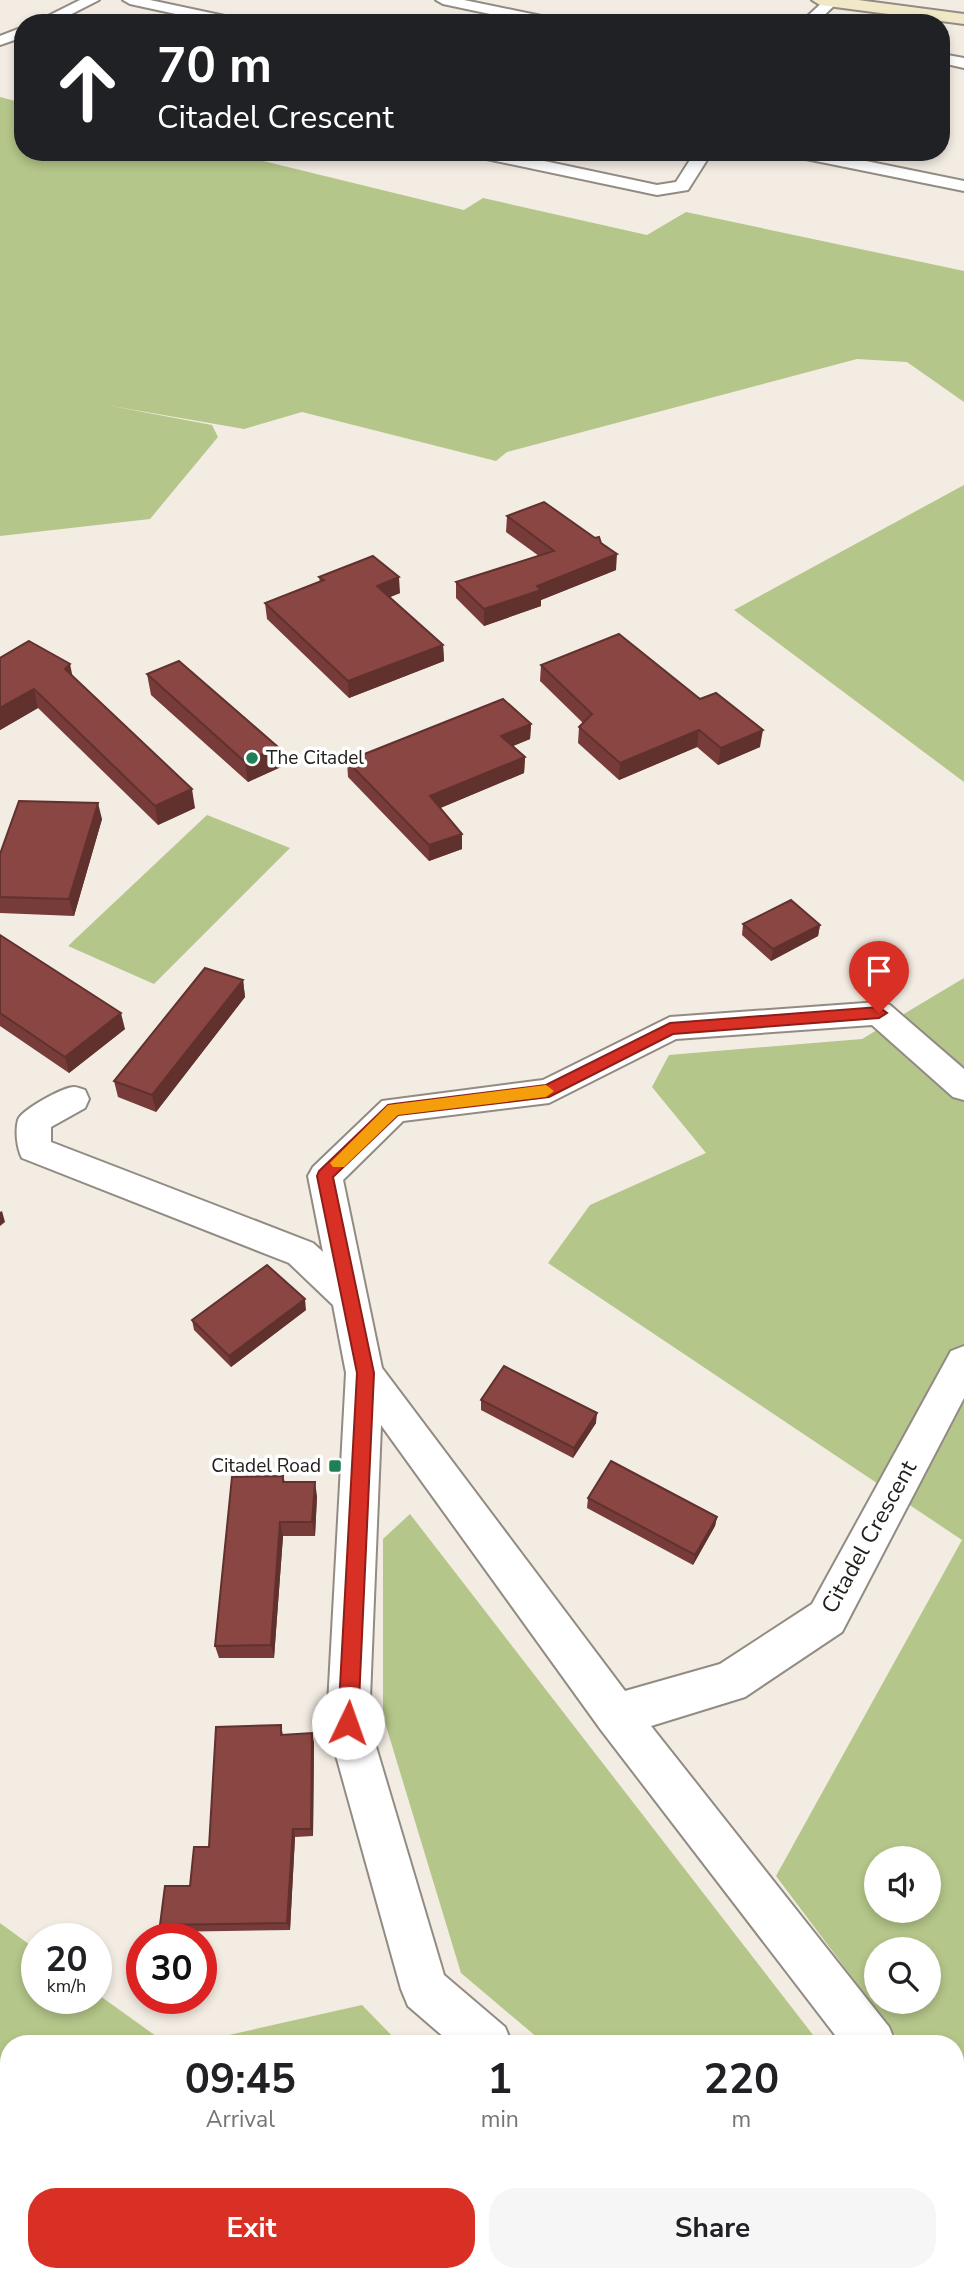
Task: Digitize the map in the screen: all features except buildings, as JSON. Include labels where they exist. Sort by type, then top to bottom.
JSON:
[{"type":"main road","points":[[825,1],[931,14]]},
{"type":"street","points":[[61,14],[92,0]]},
{"type":"street","points":[[130,0],[196,14]]},
{"type":"street","points":[[443,0],[512,14]]},
{"type":"street","points":[[492,10],[508,0]]},
{"type":"street","points":[[520,161],[657,190],[682,187],[698,161]]},
{"type":"street","points":[[840,161],[964,186]]},
{"type":"street","points":[[478,2035],[425,1989],[348,1723],[365,1373],[325,1176],[394,1110],[549,1091],[670,1028],[879,1013],[964,1088]]},
{"type":"street","points":[[73,1099],[34,1121],[34,1149],[301,1253],[350,1298]]},
{"type":"street","name":"Citadel Crescent","points":[[616,1715],[730,1682],[827,1618],[964,1362]]},
{"type":"street","points":[[365,1373],[616,1715],[865,2035]]},
{"type":"green space","points":[[0,97],[14,101],[14,161],[263,161],[464,210],[483,198],[647,235],[686,212],[964,271],[964,402],[907,362],[857,359],[507,452],[496,461],[302,412],[244,429],[106,405],[212,425],[218,437],[150,519],[0,536]]},
{"type":"green space","points":[[964,485],[964,782],[734,610]]},
{"type":"green space","points":[[207,815],[290,848],[154,984],[68,946]]},
{"type":"green space","points":[[964,978],[964,2035],[895,2035],[880,2014],[941,2014],[941,1937],[864,1937],[864,1993],[776,1876],[962,1540],[548,1263],[590,1205],[706,1153],[652,1087],[669,1055],[862,1039]]},
{"type":"green space","points":[[410,1514],[813,2035],[534,2035],[461,1973],[383,1716],[383,1539]]},
{"type":"green space","points":[[0,1923],[21,1938],[21,2014],[112,2014],[112,2004],[154,2035],[0,2035]]},
{"type":"green space","points":[[362,2005],[391,2035],[229,2035]]},
{"type":"slow traffic","points":[[338,1163],[394,1110],[546,1091]]},
{"type":"place","name":"The Citadel","points":[[252,758]]},
{"type":"place","name":"Citadel Road","points":[[335,1466]]},
{"type":"route","points":[[348,1723],[365,1373],[325,1176],[394,1110],[549,1091],[670,1028],[879,1013]]}]
